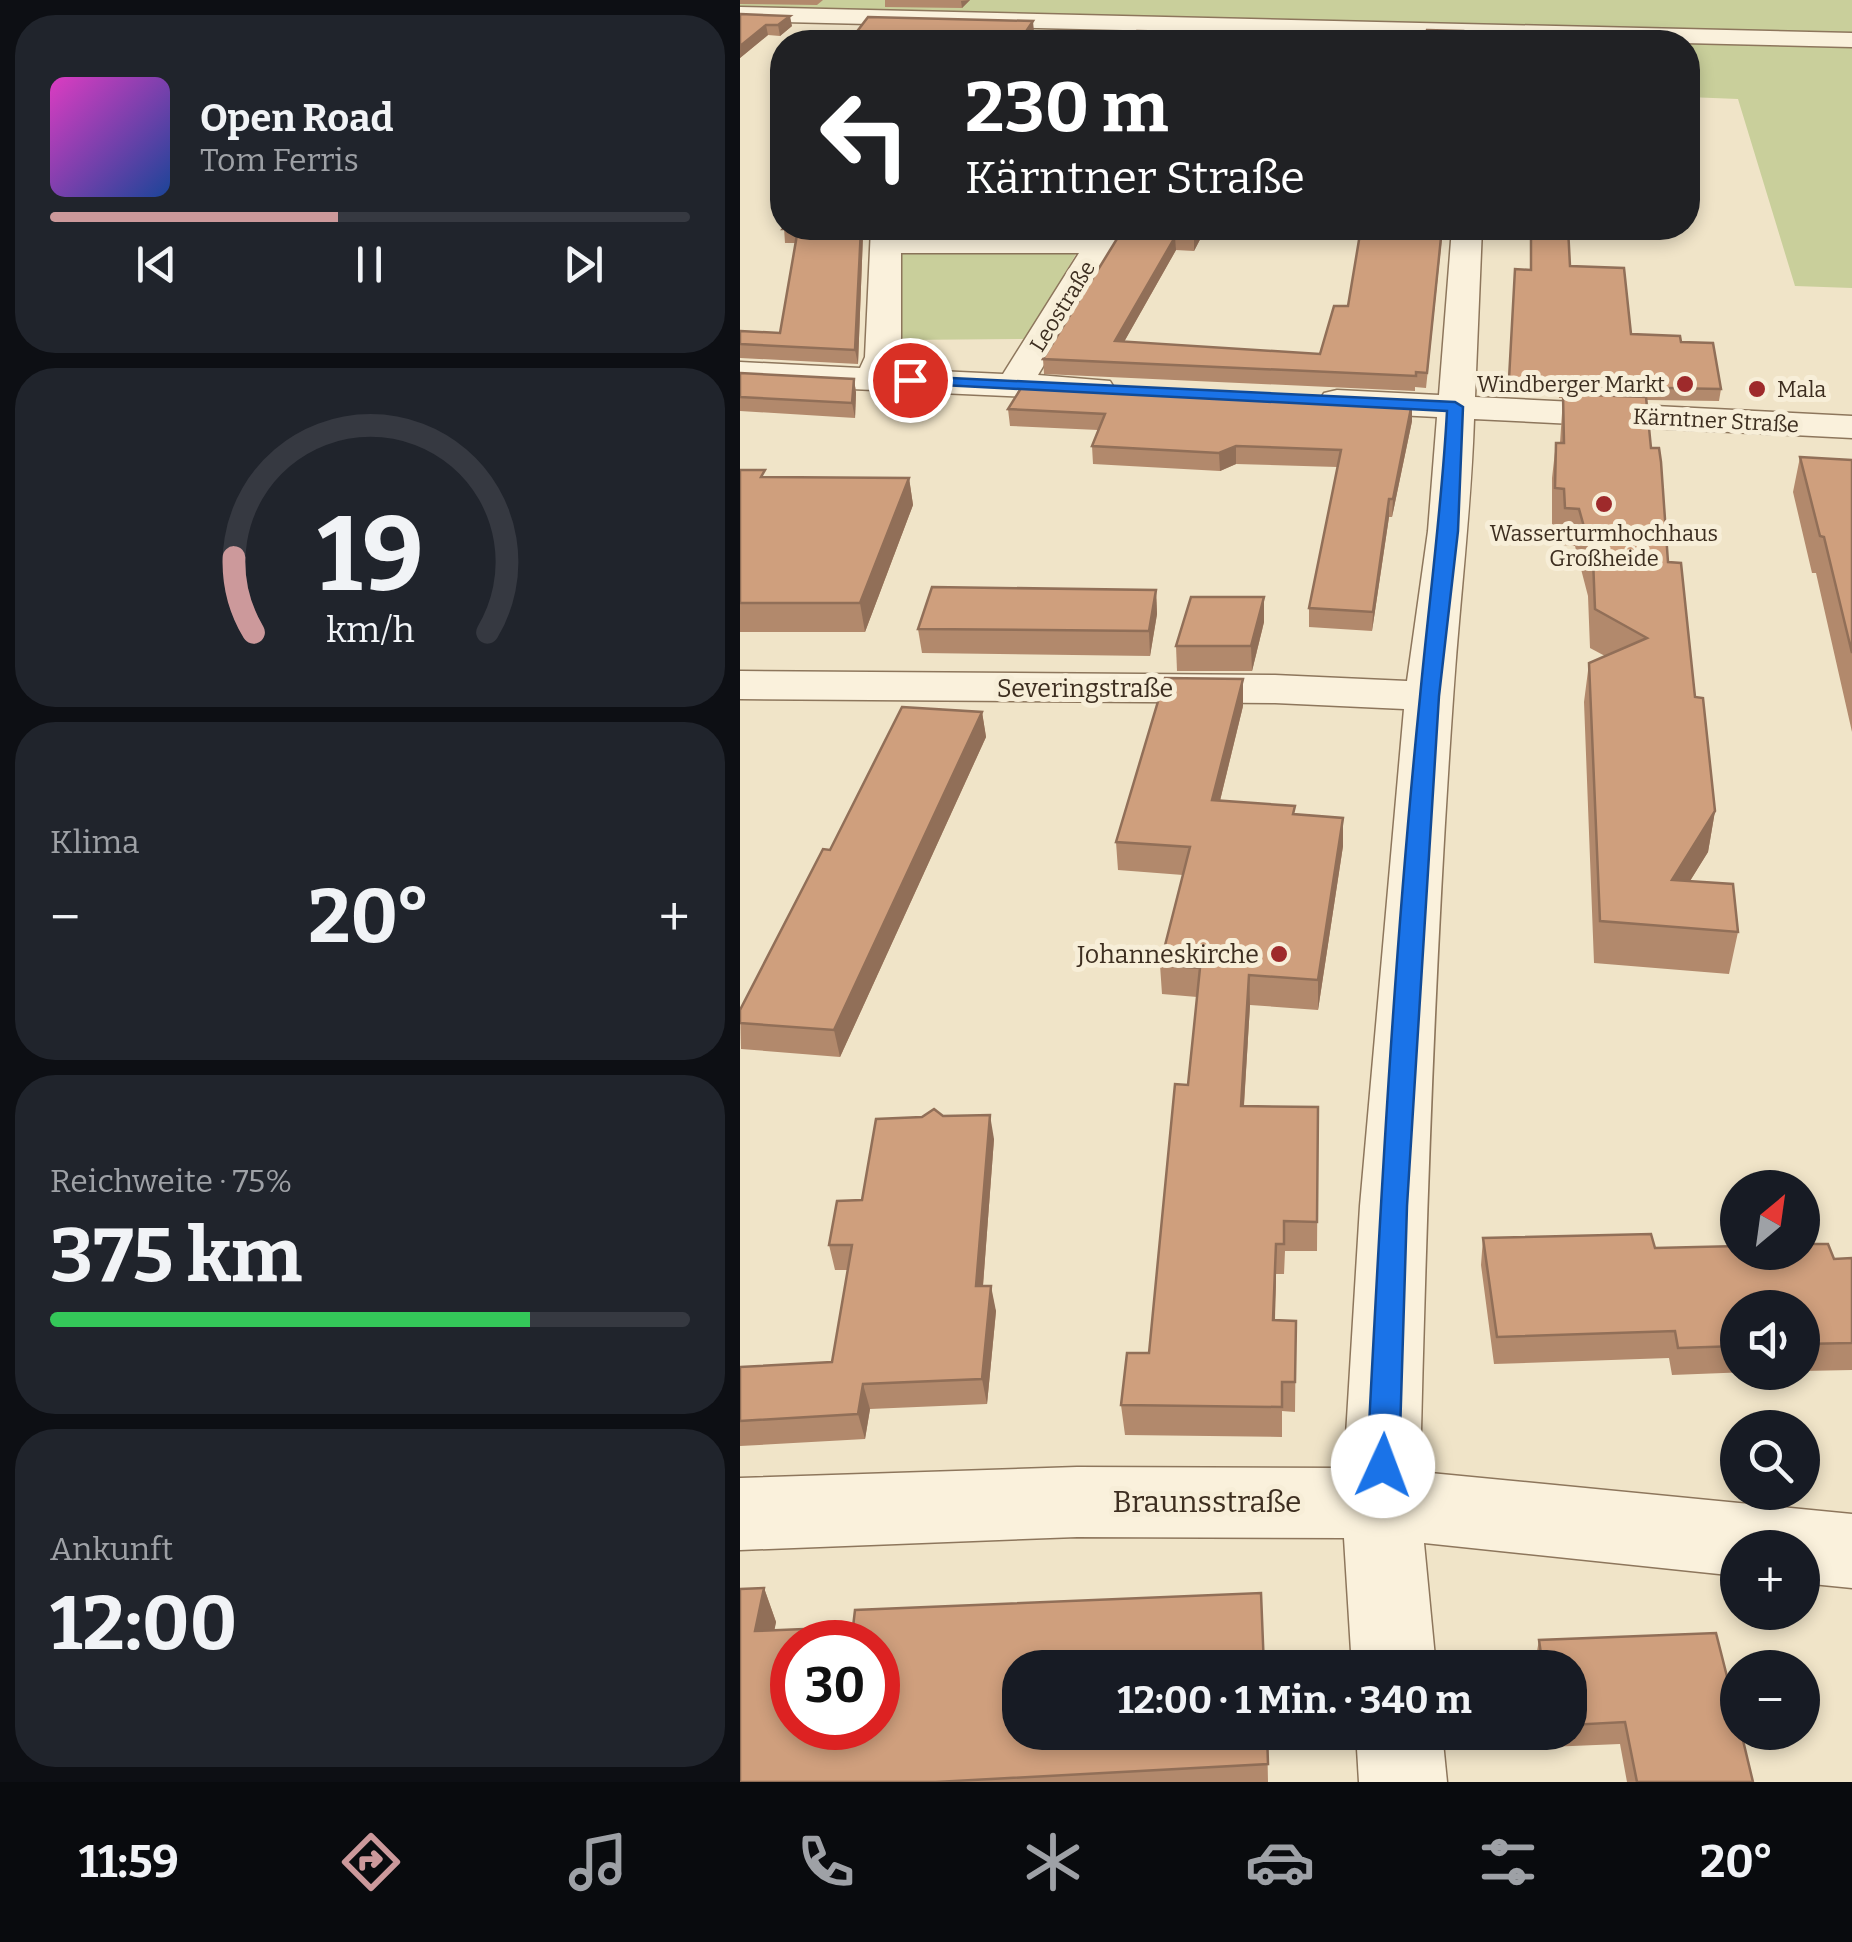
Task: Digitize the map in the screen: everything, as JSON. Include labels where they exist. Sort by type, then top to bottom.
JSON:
[{"type":"street","points":[[740,14],[954,19],[1127,30]]},
{"type":"street","points":[[945,30],[954,19]]},
{"type":"street","points":[[1700,39],[1852,40]]},
{"type":"street","points":[[873,378],[882,357],[886,240]]},
{"type":"street","name":"Leostraße","points":[[1014,386],[1104,240]]},
{"type":"street","points":[[1393,1650],[1381,1503],[1394,1206],[1430,696],[1450,531],[1467,240]]},
{"type":"street","points":[[740,373],[1132,391]]},
{"type":"street","name":"Kärntner Straße","points":[[1306,399],[1852,427]]},
{"type":"street","name":"Severingstraße","points":[[740,685],[1274,689],[1430,696]]},
{"type":"street","name":"Braunsstraße","points":[[740,1514],[1061,1502],[1381,1503],[1852,1550]]},
{"type":"street","points":[[1400,1750],[1403,1782]]},
{"type":"green space","points":[[740,0],[1852,0],[1852,288],[1795,286],[1738,99],[1700,97],[1700,30],[1499,30],[740,11]]},
{"type":"green space","points":[[900,250],[1077,252],[1028,339],[900,340]]},
{"type":"building","points":[[740,14],[790,16],[778,25],[766,25],[740,46]]},
{"type":"building","points":[[868,17],[1033,21],[1027,30],[858,30]]},
{"type":"building","points":[[796,240],[860,240],[855,350],[740,344],[740,331],[780,333]]},
{"type":"building","points":[[1116,240],[1173,240],[1115,341],[1320,354],[1334,306],[1348,306],[1359,240],[1441,240],[1427,373],[1416,372],[1416,376],[1043,359]]},
{"type":"building","points":[[1531,240],[1569,240],[1570,266],[1624,268],[1631,334],[1680,336],[1681,342],[1713,343],[1721,389],[1561,386],[1561,382],[1509,379],[1515,269],[1531,270]]},
{"type":"building","points":[[740,373],[854,379],[852,403],[740,397]]},
{"type":"building","points":[[1023,385],[1412,403],[1393,499],[1389,499],[1373,612],[1309,608],[1341,450],[1236,446],[1219,453],[1092,446],[1105,414],[1008,409]]},
{"type":"building","points":[[1563,394],[1646,397],[1651,448],[1659,448],[1661,462],[1668,562],[1681,563],[1695,697],[1703,698],[1715,811],[1672,880],[1733,884],[1738,932],[1600,921],[1589,663],[1647,638],[1595,609],[1593,559],[1579,509],[1565,508],[1564,489],[1555,488],[1556,443],[1564,443]]},
{"type":"building","points":[[1800,457],[1852,460],[1852,653],[1824,537],[1820,536]]},
{"type":"building","points":[[740,470],[765,470],[761,477],[909,478],[860,603],[740,603]]},
{"type":"building","points":[[932,587],[1156,590],[1149,631],[918,629]]},
{"type":"building","points":[[1191,597],[1264,597],[1251,646],[1176,646]]},
{"type":"building","points":[[1165,678],[1243,679],[1212,800],[1295,806],[1293,814],[1343,818],[1318,980],[1249,975],[1241,1106],[1318,1107],[1317,1222],[1284,1221],[1284,1244],[1276,1244],[1273,1320],[1296,1321],[1295,1382],[1282,1382],[1282,1407],[1121,1405],[1127,1353],[1149,1353],[1175,1084],[1188,1085],[1200,968],[1160,965],[1190,847],[1116,842]]},
{"type":"building","points":[[902,707],[982,712],[834,1030],[740,1023],[740,1010],[823,849],[830,850]]},
{"type":"building","points":[[934,1109],[943,1116],[990,1115],[976,1286],[991,1286],[982,1379],[863,1384],[858,1414],[740,1421],[740,1367],[832,1362],[852,1245],[829,1245],[837,1201],[862,1200],[876,1119],[922,1117]]},
{"type":"building","points":[[1651,1234],[1655,1248],[1720,1246],[1720,1270],[1820,1270],[1820,1244],[1828,1244],[1834,1259],[1852,1258],[1852,1343],[1820,1344],[1820,1290],[1720,1290],[1720,1347],[1678,1348],[1675,1331],[1497,1337],[1483,1238]]},
{"type":"building","points":[[764,1588],[755,1631],[770,1630],[770,1750],[900,1750],[900,1620],[854,1620],[855,1610],[1261,1593],[1263,1650],[1002,1650],[1002,1750],[1268,1750],[1268,1764],[936,1782],[740,1782],[740,1589]]},
{"type":"building","points":[[1716,1633],[1720,1650],[1720,1750],[1745,1750],[1753,1782],[1637,1782],[1625,1722],[1587,1724],[1587,1650],[1540,1650],[1539,1640]]},
{"type":"place","name":"Windberger Markt","points":[[1685,384]]},
{"type":"place","name":"Mala","points":[[1757,389]]},
{"type":"place","name":"Wasserturmhochhaus Großheide","points":[[1604,504]]},
{"type":"place","name":"Johanneskirche","points":[[1279,954]]},
{"type":"route","points":[[910,380],[1455,407],[1450,531],[1430,696],[1394,1206],[1383,1466]]}]
